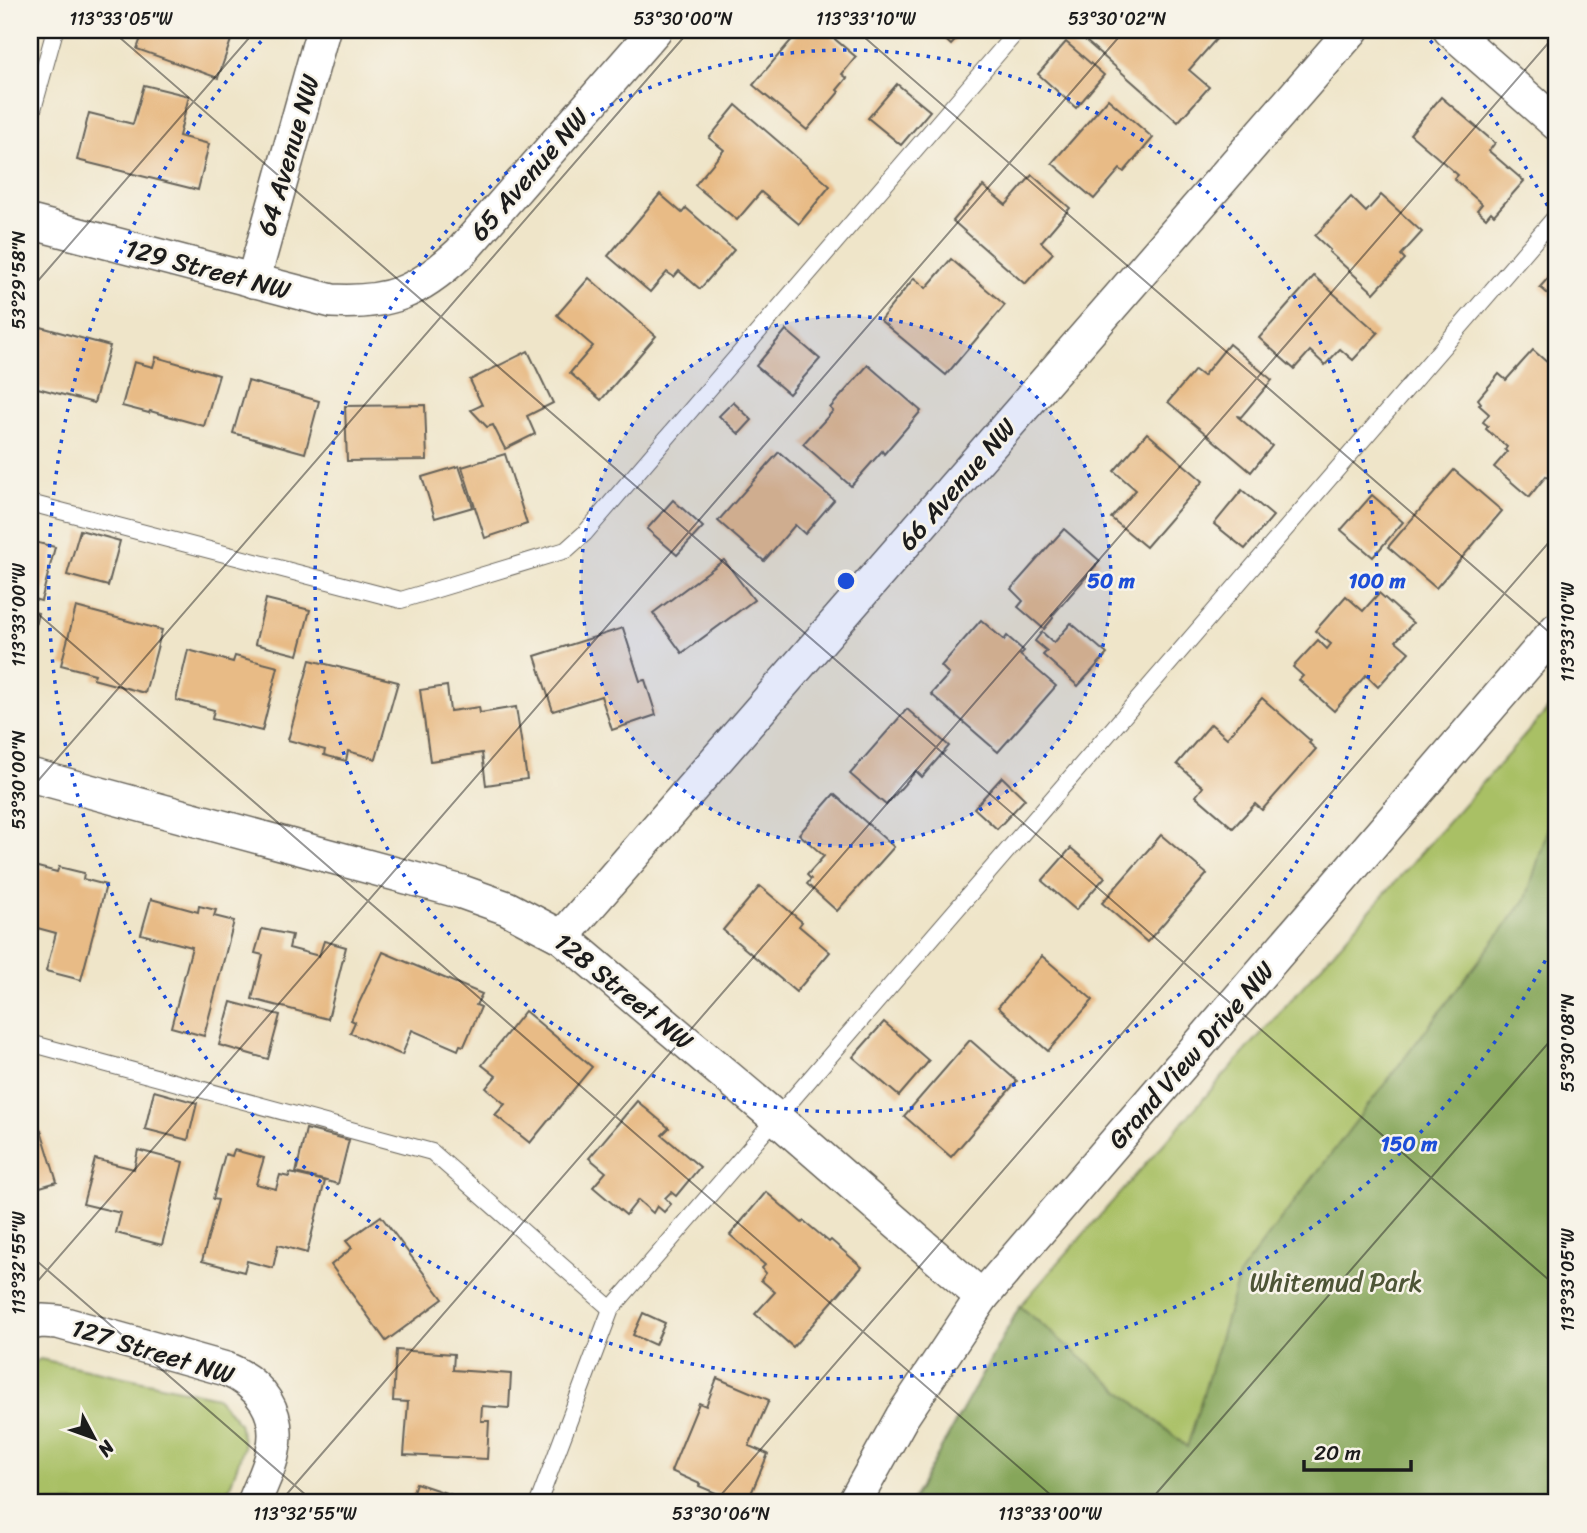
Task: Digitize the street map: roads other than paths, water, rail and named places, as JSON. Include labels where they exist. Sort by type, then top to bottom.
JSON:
[{"type":"street","name":"64 Avenue NW","points":[[253,281],[323,30]]},
{"type":"street","name":"65 Avenue NW","points":[[389,299],[436,275],[460,253],[653,30]]},
{"type":"street","name":"66 Avenue NW","points":[[562,937],[1352,30]]},
{"type":"street","points":[[1450,30],[1557,124]]},
{"type":"street","name":"129 Street NW","points":[[30,222],[332,301],[389,299]]},
{"type":"street","name":"Grand View Drive NW","points":[[854,1503],[902,1417],[982,1297],[1557,629]]},
{"type":"street","name":"128 Street NW","points":[[30,775],[462,892],[507,908],[562,937],[775,1116],[982,1297]]},
{"type":"street","name":"127 Street NW","points":[[30,1323],[58,1322],[226,1369],[256,1386],[267,1400],[275,1434],[273,1452],[254,1503]]},
{"type":"lane","points":[[30,120],[55,30]]},
{"type":"lane","points":[[30,503],[401,600],[566,550],[585,533],[1018,30]]},
{"type":"lane","points":[[538,1503],[611,1308],[1557,215]]},
{"type":"lane","points":[[30,1043],[432,1152],[611,1308]]},
{"type":"park label","name":"Whitemud Park","points":[[1336,1282]]}]
